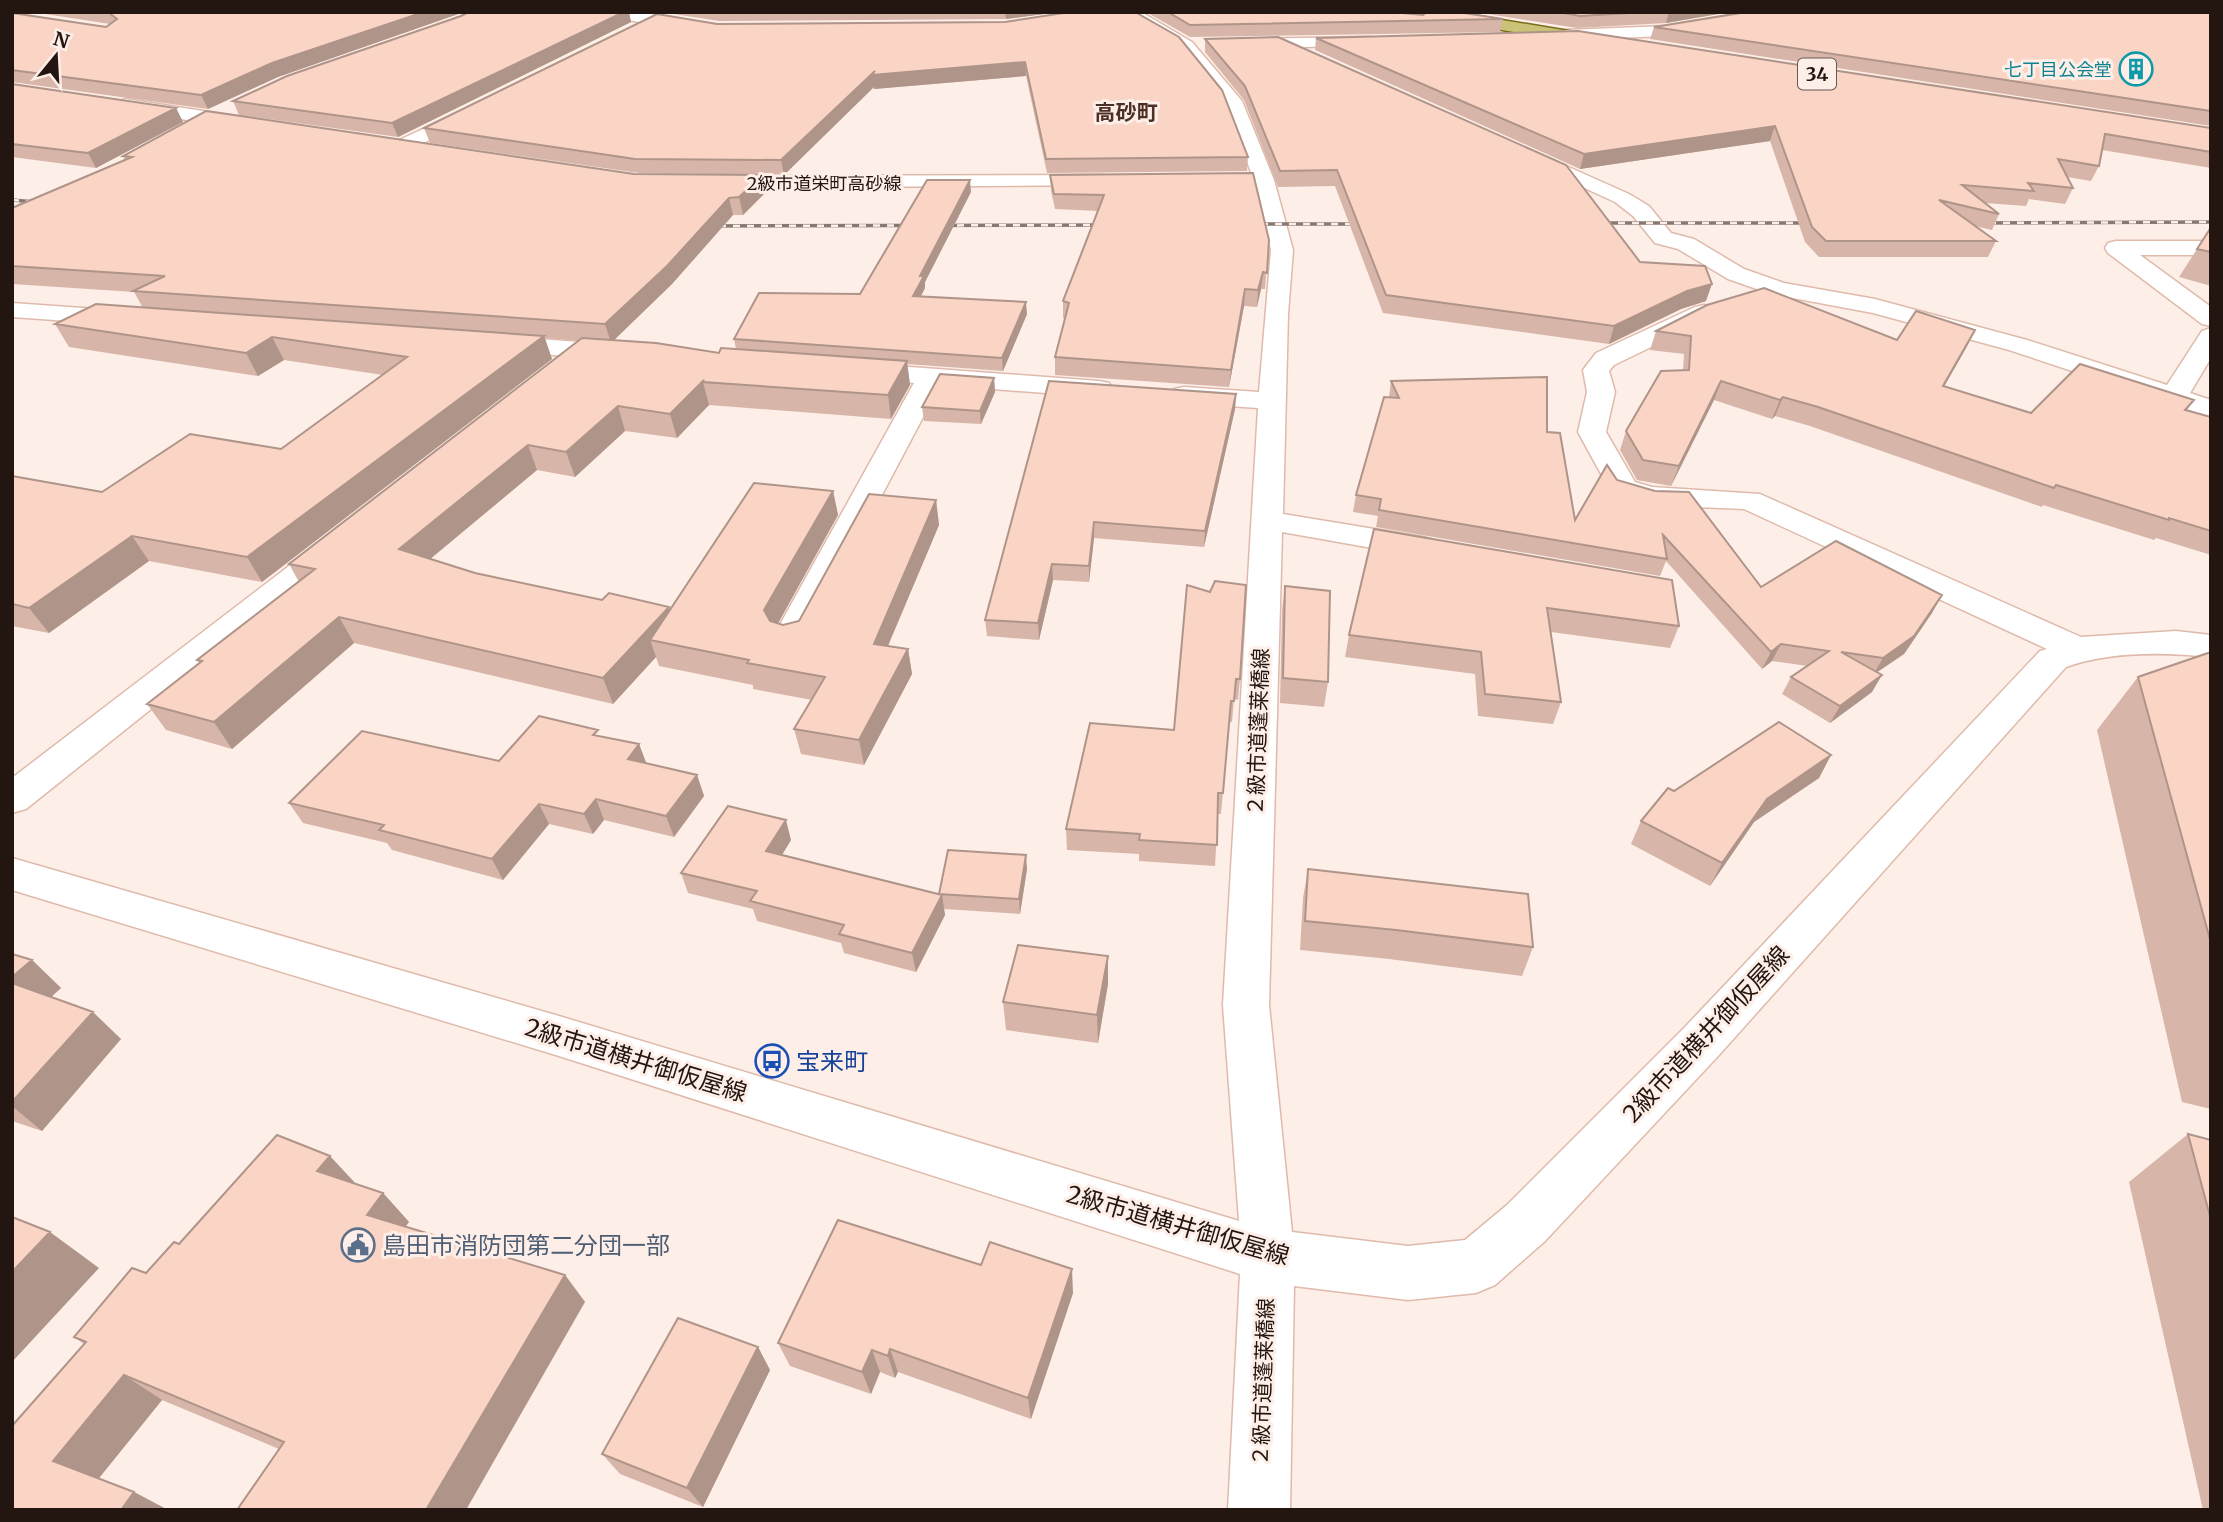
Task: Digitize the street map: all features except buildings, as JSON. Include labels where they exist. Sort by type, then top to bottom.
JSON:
[{"type":"main road","points":[[1416,15],[1655,49]]},
{"type":"street","points":[[610,12],[719,29]]},
{"type":"street","name":"２級市道蓬莱橋線","points":[[1129,12],[1209,45],[1233,101],[1251,180],[1282,250],[1266,520],[1245,1005],[1268,1256],[1259,1510]]},
{"type":"street","points":[[1490,39],[1666,31],[1775,12]]},
{"type":"street","points":[[623,36],[656,20]]},
{"type":"street","points":[[1209,45],[1393,41]]},
{"type":"street","points":[[1281,44],[1318,62]]},
{"type":"street","points":[[188,131],[246,101]]},
{"type":"street","points":[[105,102],[265,126]]},
{"type":"street","points":[[440,153],[393,146],[486,106]]},
{"type":"street","points":[[1503,144],[1622,198],[1641,211],[1662,238],[1686,244],[1736,274],[1779,289],[1875,306],[2018,345],[2211,410]]},
{"type":"street","name":"2級市道栄町高砂線","points":[[693,182],[1116,181]]},
{"type":"street","points":[[2211,248],[2116,248],[2211,319]]},
{"type":"street","points":[[1779,289],[1691,316],[1605,359],[1597,370],[1601,392],[1592,432],[1623,488],[1650,496],[1749,500],[2080,650]]},
{"type":"street","points":[[12,310],[152,320]]},
{"type":"street","points":[[473,342],[640,354]]},
{"type":"street","points":[[552,376],[585,350]]},
{"type":"street","points":[[2174,396],[2207,350]]},
{"type":"street","points":[[834,369],[1122,390]]},
{"type":"street","points":[[790,637],[931,376]]},
{"type":"street","points":[[1163,393],[1272,401]]},
{"type":"street","points":[[1266,520],[1454,552]]},
{"type":"street","points":[[12,799],[365,523]]},
{"type":"street","name":"2級市道横井御仮屋線","points":[[12,874],[559,1036],[1268,1256],[1408,1273],[1476,1266],[1526,1223],[1702,1041],[2053,659],[2090,646],[2176,642],[2211,646]]},
{"type":"railway","points":[[12,200],[47,203]]},
{"type":"railway","points":[[1975,223],[2211,222]]},
{"type":"railway","points":[[1590,223],[1818,223]]},
{"type":"railway","points":[[1247,224],[1370,224]]},
{"type":"railway","points":[[705,226],[1111,225]]},
{"type":"place","name":"七丁目公会堂","points":[[2136,69]]},
{"type":"place","name":"宝来町","points":[[772,1061]]},
{"type":"place","name":"島田市消防団第二分団一部","points":[[358,1245]]},
{"type":"district","name":"高砂町","points":[[1126,112]]}]
